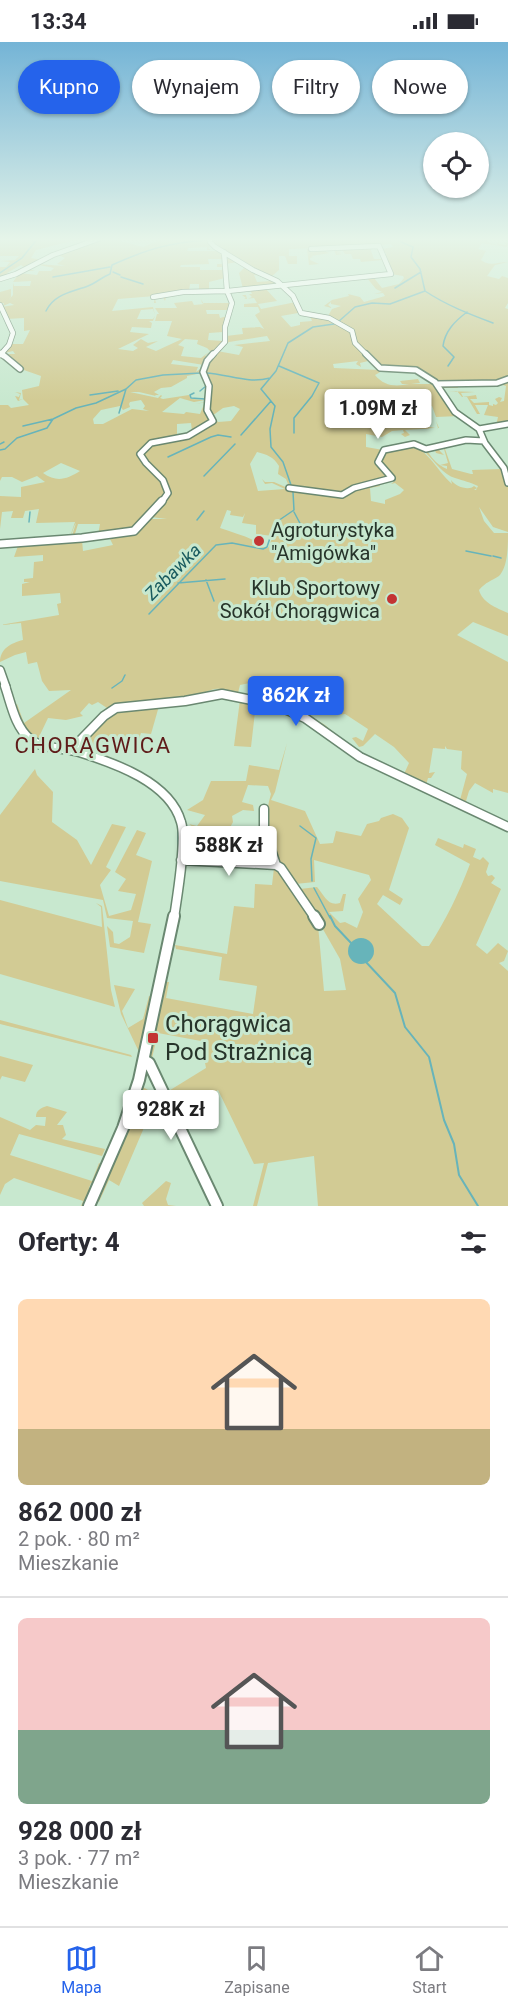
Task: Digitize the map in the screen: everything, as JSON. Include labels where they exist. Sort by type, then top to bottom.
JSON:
[{"type":"street","points":[[153,297],[184,292]]},
{"type":"street","points":[[0,544],[82,538],[131,531],[139,528],[162,505],[168,493],[166,485],[157,471],[141,459],[140,452],[151,443],[188,436],[213,422],[207,410],[209,386],[203,372],[207,361],[225,341],[225,327],[232,305],[227,292]]},
{"type":"street","points":[[289,292],[293,296],[301,314],[325,317],[352,331],[357,346],[380,368],[416,370],[436,384],[454,412],[479,429],[484,441],[504,468],[508,483]]},
{"type":"street","points":[[0,306],[13,333],[9,345],[0,354],[20,369]]},
{"type":"street","points":[[436,384],[497,383],[508,379]]},
{"type":"street","points":[[479,429],[508,424]]},
{"type":"street","points":[[291,488],[342,495],[354,488],[392,478],[378,462],[382,452],[390,448],[414,444],[426,449],[466,440],[484,441]]},
{"type":"street","points":[[0,670],[18,723],[25,735],[39,744],[71,750],[127,768],[143,777],[172,801],[182,823],[181,860],[174,916],[144,1060],[127,1117],[89,1206]]},
{"type":"street","points":[[71,750],[103,717],[116,708],[227,694],[268,703],[298,713],[360,758],[508,827]]},
{"type":"street","points":[[264,808],[264,828],[276,866]]},
{"type":"street","points":[[181,860],[281,867],[319,924]]},
{"type":"street","points":[[144,1060],[148,1063],[217,1206]]},
{"type":"shaded area","points":[[0,292],[11,292],[7,302],[13,292],[188,292],[170,297],[164,295],[165,301],[163,297],[155,299],[156,303],[154,303],[155,296],[118,299],[112,311],[153,307],[155,315],[153,309],[141,310],[137,319],[153,319],[155,316],[153,321],[149,321],[152,323],[151,328],[132,327],[130,332],[149,334],[118,349],[133,351],[138,348],[133,345],[141,339],[148,343],[158,341],[146,347],[156,351],[182,339],[167,336],[172,321],[155,321],[159,314],[155,308],[177,308],[174,303],[192,301],[194,305],[204,304],[202,303],[201,299],[203,303],[231,303],[228,314],[229,310],[206,310],[207,314],[219,314],[220,318],[227,316],[225,337],[223,337],[223,332],[209,333],[208,340],[223,341],[225,338],[220,348],[210,351],[197,344],[198,340],[185,339],[178,345],[184,347],[181,356],[201,358],[209,352],[205,356],[212,353],[204,365],[173,360],[171,364],[198,367],[196,372],[203,367],[202,373],[187,376],[171,387],[161,388],[154,392],[159,395],[156,396],[130,392],[158,398],[161,395],[160,398],[163,399],[189,395],[191,399],[205,400],[194,402],[180,398],[162,412],[200,414],[207,402],[206,412],[212,420],[207,421],[209,424],[192,431],[191,423],[177,424],[177,434],[191,433],[155,441],[138,450],[140,459],[161,477],[168,495],[167,483],[156,470],[142,459],[142,452],[155,443],[185,437],[213,423],[214,417],[218,422],[231,421],[240,409],[234,406],[223,408],[212,416],[208,412],[210,388],[204,367],[217,351],[239,355],[243,347],[234,345],[270,341],[267,336],[229,342],[220,349],[225,343],[226,336],[243,334],[242,328],[260,327],[264,329],[255,315],[260,312],[258,307],[244,307],[244,304],[257,303],[254,298],[248,299],[252,297],[249,294],[252,294],[251,292],[269,292],[277,301],[258,304],[261,309],[296,302],[300,315],[298,313],[281,316],[291,327],[300,325],[300,322],[312,321],[310,316],[302,316],[306,312],[311,312],[305,314],[328,316],[332,309],[341,306],[331,304],[331,302],[328,305],[332,308],[324,306],[332,300],[349,296],[348,294],[360,297],[364,302],[385,296],[383,293],[374,294],[381,292],[508,292],[508,303],[505,308],[508,309],[508,423],[496,426],[498,417],[484,415],[488,405],[475,405],[480,414],[477,414],[467,397],[463,397],[476,395],[477,399],[470,399],[474,403],[489,402],[489,405],[493,406],[498,403],[495,399],[499,397],[502,398],[500,402],[504,401],[506,386],[496,383],[457,383],[458,388],[442,388],[446,395],[439,385],[456,383],[437,383],[421,373],[440,390],[459,416],[436,417],[432,406],[411,407],[404,413],[405,418],[421,419],[425,427],[435,427],[405,430],[410,435],[405,437],[401,434],[404,433],[403,430],[392,431],[382,437],[366,434],[366,447],[383,450],[378,457],[378,463],[391,477],[353,488],[337,495],[342,497],[354,489],[379,484],[380,486],[370,488],[371,501],[385,504],[385,500],[400,494],[404,490],[395,483],[391,484],[396,480],[380,461],[384,452],[407,444],[423,452],[452,484],[451,480],[463,488],[474,486],[477,488],[478,486],[447,474],[425,450],[431,449],[428,452],[438,464],[448,463],[444,449],[437,448],[444,455],[436,453],[434,448],[446,444],[444,446],[452,469],[471,474],[473,474],[472,470],[502,469],[497,461],[502,467],[508,485],[508,532],[493,527],[479,507],[484,521],[494,533],[508,533],[506,562],[499,576],[479,590],[486,601],[508,613],[508,636],[473,622],[457,635],[508,662],[508,793],[493,789],[493,793],[475,783],[466,801],[469,804],[455,798],[460,800],[467,774],[461,769],[462,751],[447,749],[445,746],[445,749],[433,748],[429,773],[435,772],[431,778],[428,778],[426,785],[388,769],[404,774],[409,763],[394,747],[375,734],[359,747],[352,738],[356,737],[363,741],[368,729],[345,714],[337,715],[327,703],[329,700],[316,694],[304,712],[325,725],[345,742],[342,744],[301,713],[326,677],[298,711],[290,706],[298,708],[310,688],[270,679],[265,698],[262,697],[266,685],[259,681],[240,685],[238,693],[215,689],[190,699],[124,705],[104,714],[107,708],[98,702],[92,705],[89,703],[80,713],[83,716],[66,720],[48,718],[38,739],[43,742],[32,737],[28,733],[19,717],[15,706],[17,704],[24,723],[71,690],[49,691],[42,681],[37,662],[28,664],[26,652],[0,662],[0,657],[7,647],[23,640],[21,623],[0,625],[59,615],[57,604],[61,603],[60,593],[22,596],[22,584],[30,582],[24,582],[24,579],[33,578],[34,562],[43,561],[43,555],[14,557],[19,543],[80,539],[83,551],[113,545],[109,537],[95,538],[134,531],[149,519],[167,519],[151,517],[158,507],[134,530],[78,538],[98,535],[100,524],[78,524],[74,537],[71,539],[75,522],[36,523],[39,509],[25,511],[23,518],[11,518],[13,511],[2,512],[0,529],[0,496],[21,497],[21,487],[45,482],[37,476],[22,482],[12,477],[2,477],[0,481],[0,405],[8,405],[11,408],[29,405],[23,399],[22,390],[39,386],[41,376],[21,369],[11,358],[3,354],[15,354],[13,351],[4,353],[11,344],[23,344],[30,330],[24,331],[24,318],[6,319],[7,314],[1,307],[14,305],[10,303],[3,306],[4,303],[0,303]],"holes":[[[372,358],[381,368],[391,369],[383,372],[408,370],[433,384],[411,384],[420,383],[418,379],[400,381],[402,384],[409,384],[404,385],[386,383],[375,375],[382,371],[374,362],[379,370],[334,368],[333,364],[358,361],[356,364],[361,367],[360,363],[372,360]],[[141,400],[145,406],[143,409],[149,411],[132,409],[103,424],[94,424],[93,419],[101,410],[120,406],[123,410],[130,407],[130,402]],[[257,452],[274,460],[279,466],[278,474],[286,479],[290,489],[274,482],[265,482],[262,479],[265,484],[272,483],[285,489],[258,491],[250,464]],[[61,463],[80,471],[62,479],[43,473]],[[227,510],[231,511],[230,515],[243,517],[245,513],[242,523],[256,525],[256,534],[273,536],[268,548],[252,545],[253,540],[220,528]]]},
{"type":"shaded area","points":[[457,391],[475,392],[461,393],[463,397]]},
{"type":"shaded area","points":[[233,698],[268,705],[266,714],[255,712],[251,747],[234,746],[240,700]]},
{"type":"shaded area","points":[[159,706],[151,734],[141,733],[138,742],[115,738],[107,756],[80,746],[114,711]]},
{"type":"shaded area","points":[[287,743],[271,800],[305,811],[320,844],[333,843],[336,831],[361,836],[367,824],[393,814],[402,818],[409,828],[389,890],[403,899],[400,905],[383,895],[377,904],[422,946],[429,946],[441,926],[470,864],[435,845],[438,838],[463,848],[464,844],[476,849],[473,857],[480,860],[483,857],[489,863],[486,872],[488,876],[492,875],[495,878],[491,883],[501,889],[476,945],[487,954],[498,943],[508,951],[504,961],[499,963],[508,971],[508,1206],[318,1206],[314,1156],[268,1163],[257,1206],[253,1206],[264,1163],[254,1164],[218,1090],[179,1115],[174,1107],[175,1103],[170,1102],[167,1092],[206,1068],[201,1041],[158,1033],[152,1058],[149,1058],[165,982],[169,982],[166,998],[253,1014],[257,986],[219,980],[222,957],[176,949],[175,945],[227,954],[234,906],[254,908],[255,884],[272,885],[274,868],[279,870],[318,925],[324,991],[346,990],[340,959],[300,889],[317,887],[327,900],[336,904],[340,903],[343,894],[346,894],[343,911],[329,912],[340,923],[345,922],[357,928],[363,912],[358,899],[371,880],[369,875],[314,860],[315,882],[295,884],[274,853],[270,842],[267,819],[271,794],[268,786],[248,785],[242,802],[253,805],[254,811],[243,810],[232,816],[233,822],[224,839],[221,834],[208,834],[199,827],[197,830],[189,824],[197,826],[205,815],[187,810],[203,800],[211,781],[246,781],[249,765],[279,770]]},
{"type":"shaded area","points":[[35,769],[37,775],[53,792],[52,822],[77,840],[91,865],[112,824],[126,827],[106,867],[111,870],[100,885],[109,916],[131,910],[136,894],[118,891],[126,879],[115,872],[137,830],[146,833],[136,855],[152,861],[138,922],[151,924],[144,953],[110,947],[107,926],[113,932],[114,943],[119,944],[130,937],[133,921],[107,918],[103,900],[0,881],[0,815]]},
{"type":"shaded area","points":[[0,900],[102,927],[101,907],[96,903],[102,906],[115,1007],[0,974]]},
{"type":"shaded area","points":[[114,985],[135,989],[122,1011],[128,1028],[143,1019],[149,996],[153,997],[140,1054],[121,1014]]},
{"type":"shaded area","points":[[0,1020],[131,1055],[132,1057],[0,1024]]},
{"type":"shaded area","points":[[0,1056],[33,1065],[25,1082],[2,1076],[0,1080]]},
{"type":"shaded area","points":[[148,1067],[165,1105],[163,1108],[164,1104],[148,1071],[143,1087],[153,1093],[143,1130],[119,1186],[109,1180],[99,1202],[97,1199],[126,1129],[145,1068]]},
{"type":"shaded area","points":[[47,1106],[67,1112],[57,1125],[63,1125],[66,1135],[62,1139],[105,1149],[102,1156],[19,1134],[10,1155],[92,1181],[99,1163],[104,1165],[96,1184],[91,1183],[89,1188],[93,1190],[86,1206],[81,1206],[83,1201],[14,1178],[5,1184],[0,1195],[0,1117],[30,1130],[36,1125],[45,1126],[46,1117],[36,1117],[36,1115],[39,1110]]},
{"type":"shaded area","points":[[166,1181],[171,1183],[166,1199],[168,1205],[176,1206],[144,1206],[142,1203]]},
{"type":"water","points":[[361,938],[370,942],[374,951],[370,960],[361,964],[352,960],[348,951],[352,942]]},
{"type":"waterway","points":[[46,311],[49,305],[69,292]]},
{"type":"waterway","name":"Zabawka","points":[[338,322],[355,307],[372,303],[390,304],[421,292]]},
{"type":"waterway","points":[[427,292],[466,313]]},
{"type":"waterway","points":[[448,366],[454,357],[443,346],[444,341],[451,327],[466,313]]},
{"type":"waterway","points":[[466,313],[493,323]]},
{"type":"waterway","name":"Zabawka","points":[[271,401],[261,389],[276,371],[288,343],[313,327],[334,324]]},
{"type":"waterway","points":[[279,366],[319,383],[312,396],[294,418],[294,433]]},
{"type":"waterway","points":[[126,389],[136,380],[163,375],[201,373]]},
{"type":"waterway","points":[[205,373],[253,380],[270,378]]},
{"type":"waterway","points":[[200,391],[206,386]]},
{"type":"waterway","points":[[53,419],[126,389]]},
{"type":"waterway","points":[[119,413],[126,389]]},
{"type":"waterway","points":[[90,395],[118,391]]},
{"type":"waterway","points":[[194,393],[190,395],[191,398],[205,399]]},
{"type":"waterway","points":[[241,435],[271,401]]},
{"type":"waterway","name":"Zabawka","points":[[271,401],[275,406],[270,429],[271,447],[283,462],[291,485]]},
{"type":"waterway","points":[[0,450],[5,449],[17,438],[47,428],[53,419]]},
{"type":"waterway","points":[[23,426],[53,419]]},
{"type":"waterway","points":[[168,457],[211,437],[218,435],[231,437]]},
{"type":"waterway","points":[[0,444],[4,442]]},
{"type":"waterway","points":[[204,476],[235,444]]},
{"type":"waterway","name":"Zabawka","points":[[179,583],[216,545],[232,543],[263,549],[267,547],[275,523],[294,510],[293,492]]},
{"type":"waterway","points":[[197,520],[204,511]]},
{"type":"waterway","points":[[29,522],[30,512]]},
{"type":"waterway","points":[[294,512],[303,529]]},
{"type":"waterway","points":[[466,551],[491,556]]},
{"type":"waterway","points":[[493,556],[501,558]]},
{"type":"waterway","points":[[206,581],[225,579]]},
{"type":"waterway","points":[[179,583],[206,581]]},
{"type":"waterway","points":[[206,581],[214,601]]},
{"type":"waterway","name":"Zabawka","points":[[149,614],[179,583]]},
{"type":"waterway","points":[[112,688],[122,681],[125,675]]},
{"type":"waterway","points":[[300,826],[316,838],[311,859],[312,881]]},
{"type":"waterway","points":[[178,829],[178,857]]},
{"type":"waterway","points":[[314,888],[330,918]]},
{"type":"waterway","points":[[330,916],[335,926],[352,944]]},
{"type":"waterway","points":[[365,961],[395,993],[405,1027],[429,1057],[444,1120],[454,1144],[459,1175],[478,1206]]},
{"type":"waterway","points":[[98,1200],[106,1179]]},
{"type":"place","name":"Agroturystyka \"Amigówka\"","points":[[259,541]]},
{"type":"place","name":"Klub Sportowy Sokół Chorągwica","points":[[392,599]]},
{"type":"place","name":"Chorągwica Pod Strażnicą","points":[[153,1038]]},
{"type":"district","name":"CHORĄGWICA","points":[[93,745]]}]
